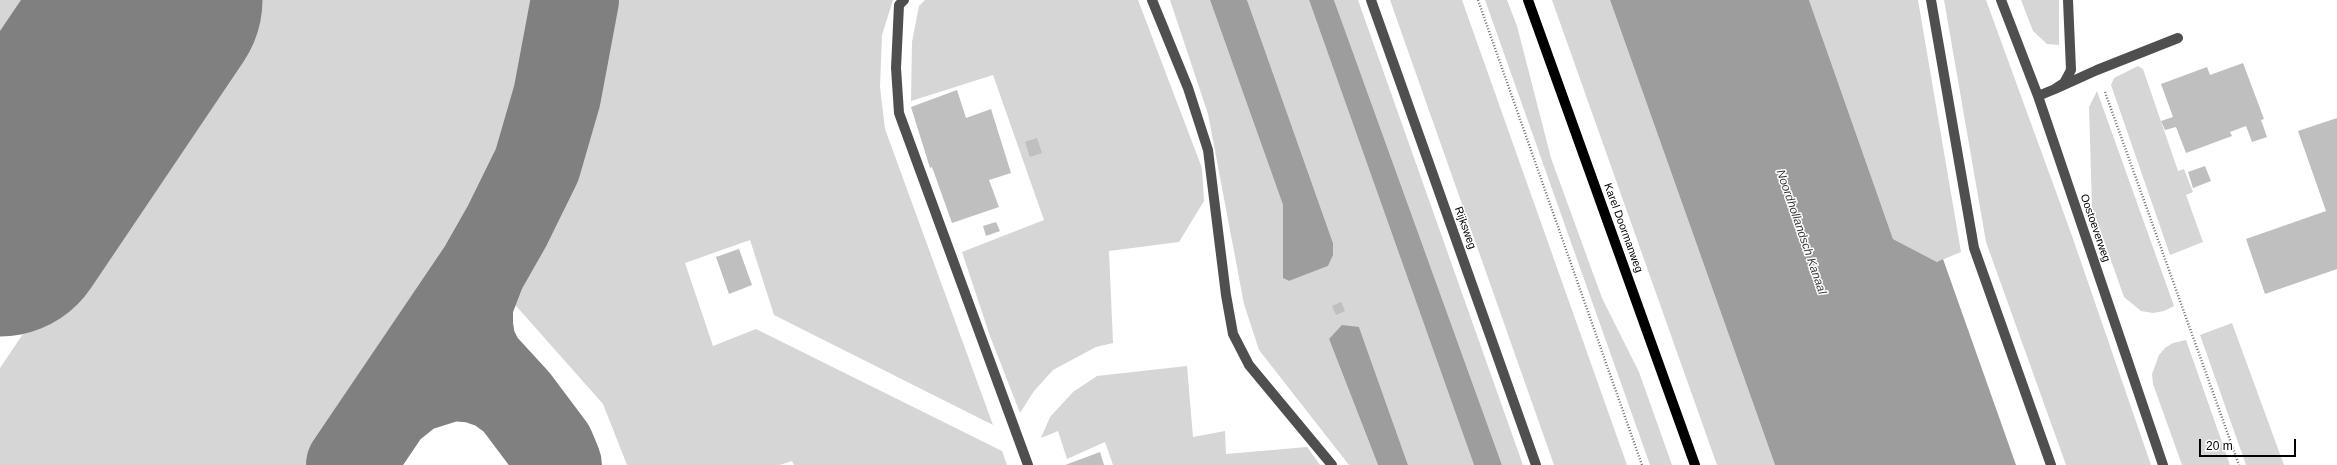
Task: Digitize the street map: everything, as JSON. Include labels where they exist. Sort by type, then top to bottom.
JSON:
[{"type":"main road","name":"Karel Doormanweg","points":[[1528,0],[1695,465]]},
{"type":"street","points":[[904,0],[899,5],[896,68],[899,113],[1028,465]]},
{"type":"street","points":[[1152,0],[1188,88],[1208,150],[1226,295],[1233,334],[1250,365],[1332,465]]},
{"type":"street","name":"Rijksweg","points":[[1371,0],[1536,465]]},
{"type":"street","points":[[1931,0],[1974,248],[2051,465]]},
{"type":"street","name":"Oostoeverweg","points":[[2000,0],[2038,96],[2163,465]]},
{"type":"street","points":[[2055,89],[2064,83],[2071,70],[2068,0]]},
{"type":"street","points":[[2038,96],[2097,70],[2178,38]]},
{"type":"path","points":[[1478,0],[1642,465]]},
{"type":"path","points":[[2097,70],[2239,465]]},
{"type":"shaded area","points":[[0,0],[56,0],[0,82]]},
{"type":"shaded area","points":[[248,0],[544,0],[532,58],[509,152],[478,218],[312,465],[0,465],[0,368]]},
{"type":"shaded area","points":[[605,0],[893,0],[882,35],[880,87],[885,129],[993,425],[774,315],[750,240],[685,263],[713,346],[756,329],[1002,451],[1007,465],[794,465],[792,461],[780,465],[627,465],[603,404],[502,290],[565,180],[593,68]]},
{"type":"shaded area","points":[[925,0],[1138,0],[1202,168],[1204,201],[1179,242],[1109,251],[1113,343],[1096,347],[1053,370],[1034,391],[1020,413],[990,336],[962,252],[1044,220],[993,75],[911,101],[912,42],[919,6]]},
{"type":"shaded area","points":[[1170,0],[1210,0],[1283,205],[1283,278],[1289,281],[1328,266],[1333,243],[1247,0],[1309,0],[1474,465],[1408,465],[1359,327],[1329,339],[1378,465],[1349,465],[1259,350],[1244,304],[1208,114]]},
{"type":"shaded area","points":[[1334,0],[1358,0],[1523,465],[1502,465]]},
{"type":"shaded area","points":[[1390,0],[1462,0],[1627,465],[1554,465]]},
{"type":"shaded area","points":[[1485,0],[1507,0],[1517,26],[1551,158],[1602,298],[1639,372],[1672,465],[1650,465]]},
{"type":"shaded area","points":[[1552,0],[1610,0],[1775,465],[1717,465]]},
{"type":"shaded area","points":[[1809,0],[1918,0],[1961,252],[1937,262],[1893,239]]},
{"type":"shaded area","points":[[1944,0],[1986,0],[2071,233],[2151,465],[2066,465],[1986,242]]},
{"type":"shaded area","points":[[2021,0],[2059,0],[2059,45],[2047,44],[2033,31]]},
{"type":"shaded area","points":[[2138,66],[2143,69],[2178,171],[2184,169],[2193,192],[2186,195],[2203,242],[2170,255],[2111,85],[2114,78]]},
{"type":"shaded area","points":[[2097,91],[2174,306],[2164,311],[2153,313],[2141,311],[2124,297],[2092,207],[2089,107]]},
{"type":"shaded area","points":[[2232,323],[2284,465],[2246,465],[2200,335]]},
{"type":"shaded area","points":[[2186,340],[2230,465],[2182,465],[2153,384],[2152,374],[2159,355],[2165,348],[2173,343]]},
{"type":"shaded area","points":[[1187,366],[1193,437],[1225,431],[1226,454],[1307,447],[1320,465],[1113,465],[1105,442],[1067,459],[1058,431],[1041,438],[1050,417],[1073,392],[1097,376]]},
{"type":"water","points":[[1210,0],[1247,0],[1333,243],[1333,255],[1328,266],[1289,281],[1283,278],[1283,205]]},
{"type":"water","points":[[1309,0],[1334,0],[1502,465],[1474,465]]},
{"type":"water","name":"Noordhollandsch Kanaal","points":[[1610,0],[1809,0],[1893,239],[1937,262],[1943,259],[2016,465],[1775,465]]},
{"type":"water","points":[[1342,325],[1359,327],[1408,465],[1378,465],[1329,339]]},
{"type":"building","points":[[2243,63],[2264,119],[2261,120],[2267,137],[2252,142],[2246,126],[2230,132],[2232,136],[2186,153],[2176,127],[2165,130],[2161,121],[2173,117],[2161,84],[2207,67],[2210,75]]},
{"type":"building","points":[[957,90],[966,118],[991,109],[1011,173],[989,180],[999,207],[952,223],[932,167],[930,168],[911,107]]},
{"type":"building","points":[[2337,118],[2337,269],[2265,294],[2246,239],[2326,211],[2298,131]]},
{"type":"building","points":[[1037,138],[1042,153],[1030,157],[1025,142]]},
{"type":"building","points":[[2205,166],[2211,181],[2193,188],[2188,172]]},
{"type":"building","points":[[996,222],[1000,231],[986,236],[983,226]]},
{"type":"building","points":[[739,249],[752,285],[729,294],[716,257]]},
{"type":"building","points":[[1341,302],[1345,311],[1336,315],[1332,306]]},
{"type":"building","points":[[1100,452],[1104,465],[1065,465]]},
{"type":"taxiway","points":[[350,465],[482,270],[507,226],[537,165],[557,96],[575,0]]},
{"type":"taxiway","points":[[388,409],[413,389],[451,377],[475,379],[496,386],[515,400],[481,363],[472,345],[469,326],[469,304],[482,270]]},
{"type":"taxiway","points":[[515,400],[551,448],[558,465]]},
{"type":"runway","points":[[0,227],[153,0]]}]
